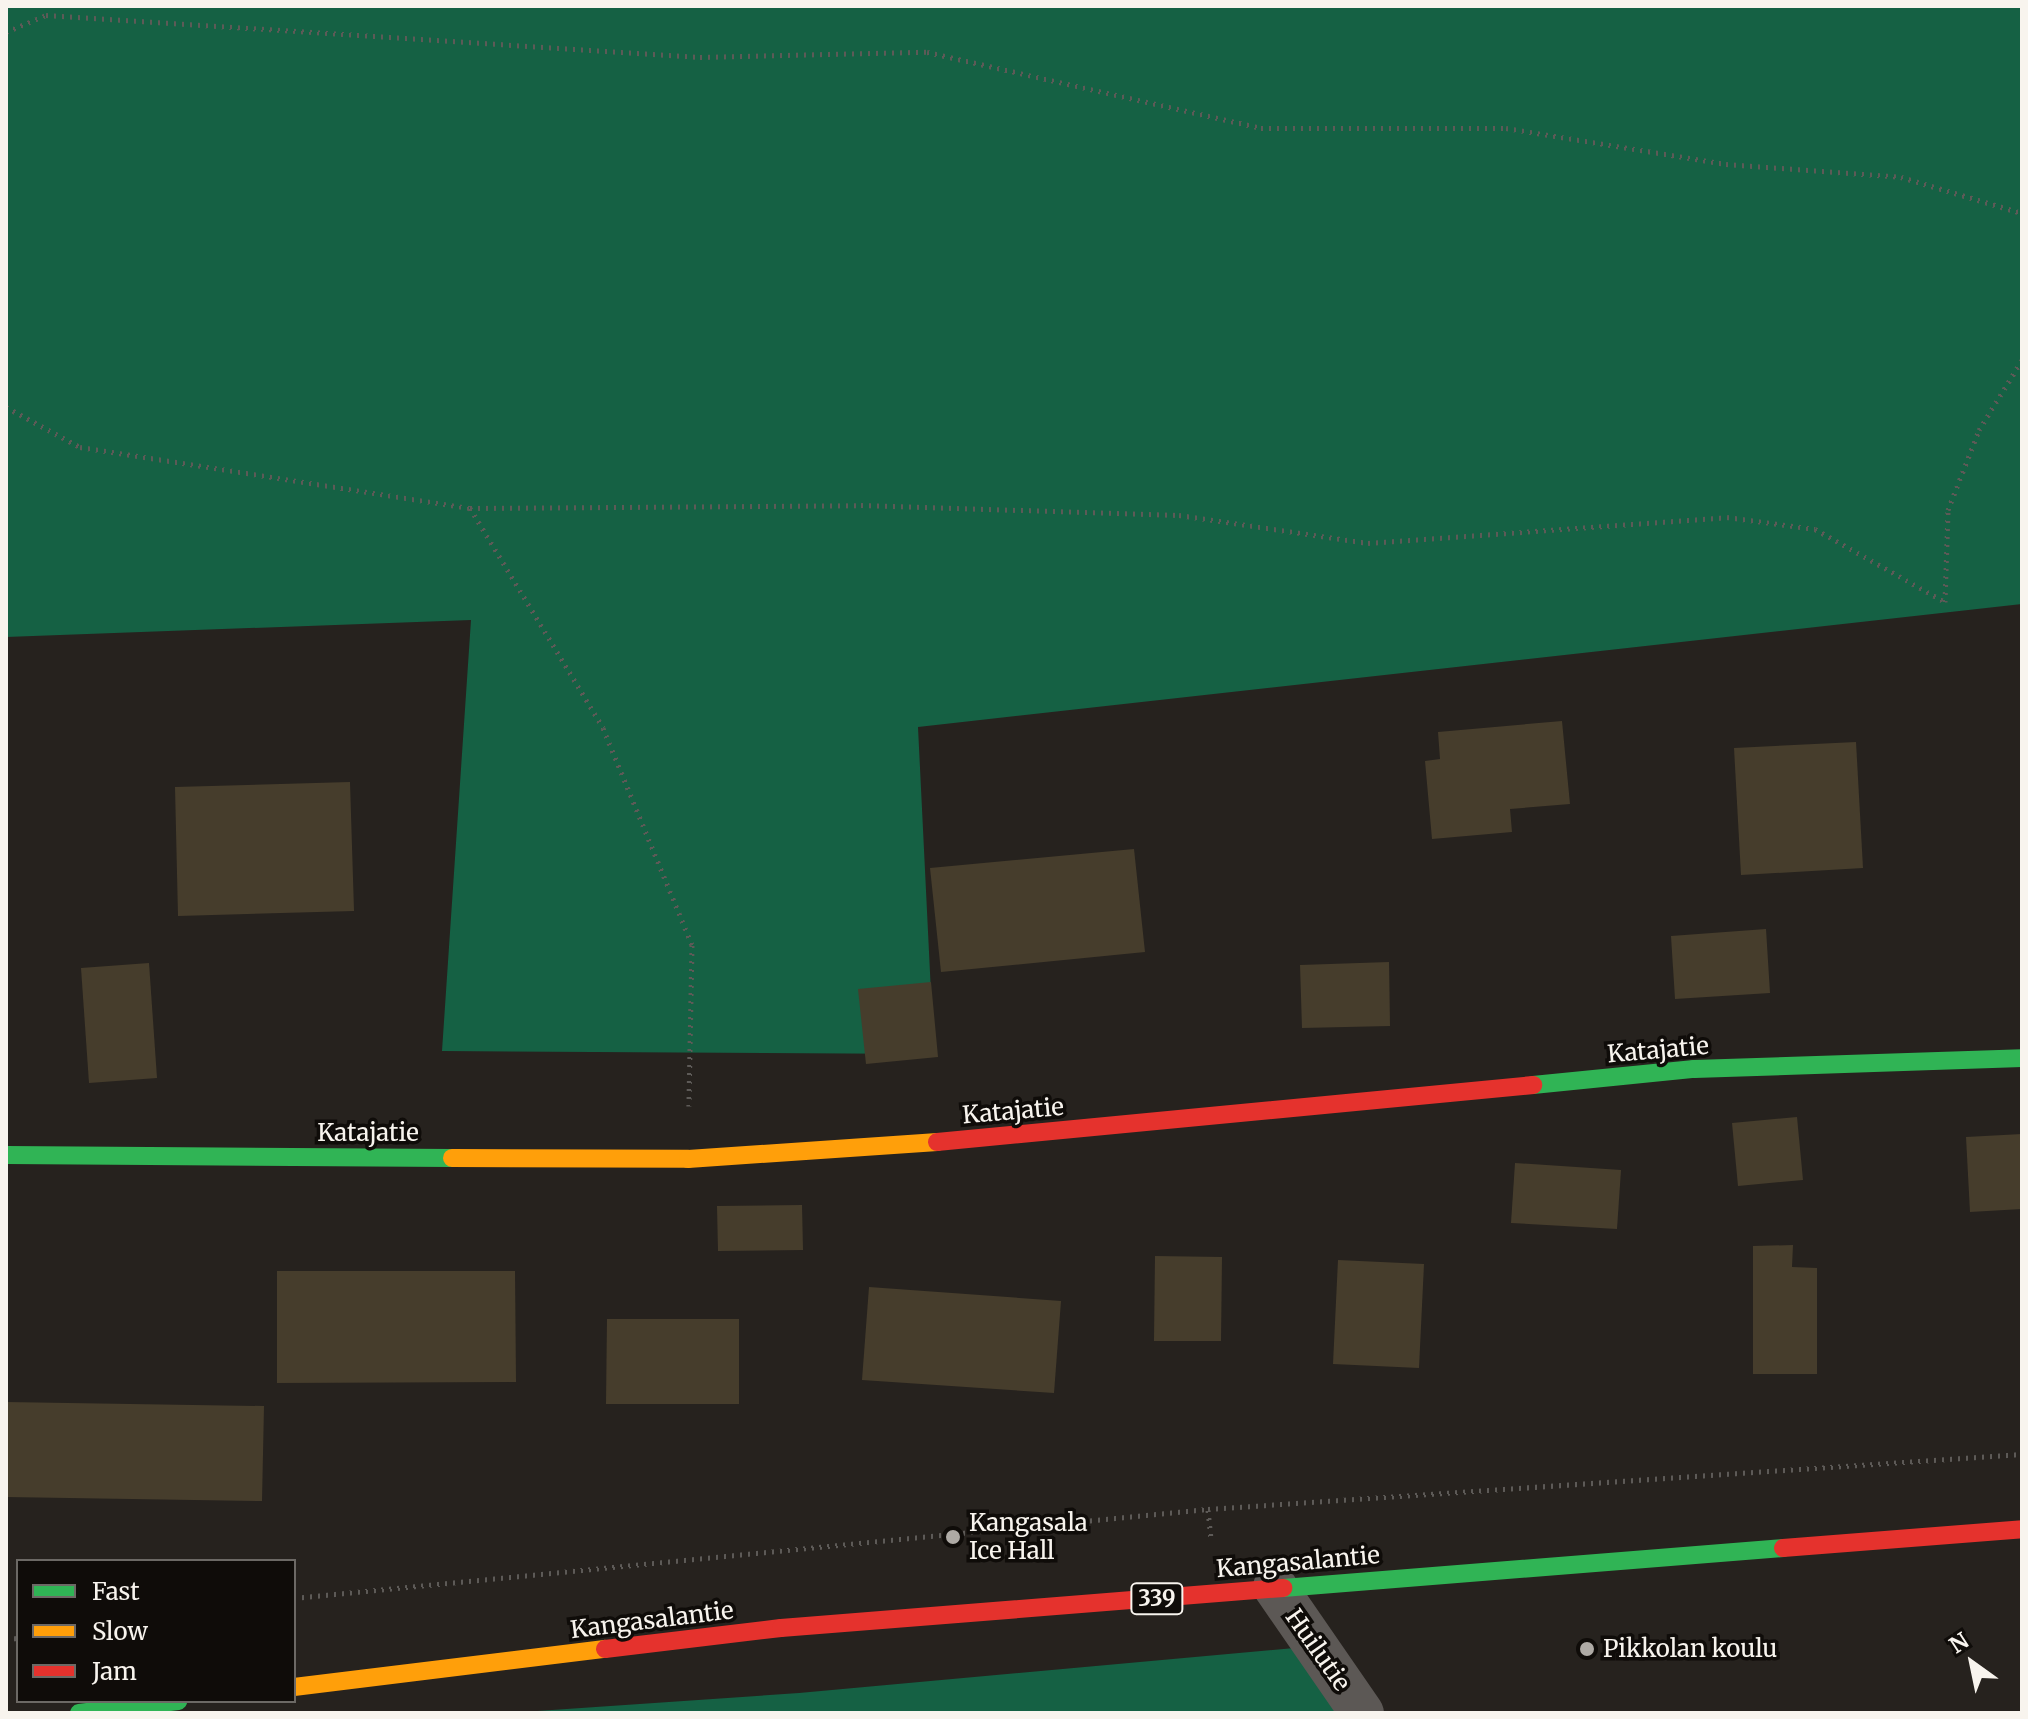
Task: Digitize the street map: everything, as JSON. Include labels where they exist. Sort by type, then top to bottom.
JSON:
[{"type":"street","name":"Katajatie","points":[[6,1155],[688,1159],[845,1151],[1694,1069],[2022,1058]]},
{"type":"street","name":"Kangasalantie","points":[[296,1687],[781,1628],[2022,1529]]},
{"type":"street","name":"Huilutie","points":[[1275,1587],[1362,1713]]},
{"type":"street","points":[[79,1713],[162,1703]]},
{"type":"path","points":[[6,32],[46,15],[700,57],[927,52],[1261,128],[1506,128],[1726,164],[1901,177],[2022,213]]},
{"type":"path","points":[[6,407],[80,447],[470,508],[861,505],[1179,515],[1368,543],[1727,517],[1815,529],[1945,602],[1948,510],[1979,430],[2022,360]]},
{"type":"path","points":[[470,508],[603,728],[692,945],[688,1159]]},
{"type":"path","points":[[296,1598],[1208,1509],[2022,1454]]},
{"type":"green space","points":[[6,6],[2022,6],[2022,604],[918,727],[934,1054],[442,1051],[471,620],[6,637]]},
{"type":"green space","points":[[1316,1646],[1356,1713],[508,1713],[799,1693]]},
{"type":"building","points":[[1562,721],[1570,804],[1510,809],[1512,832],[1432,839],[1425,761],[1440,759],[1438,732]]},
{"type":"building","points":[[1856,742],[1863,868],[1741,875],[1734,748]]},
{"type":"building","points":[[350,782],[354,911],[178,916],[175,787]]},
{"type":"building","points":[[1134,849],[1145,952],[941,972],[930,868]]},
{"type":"building","points":[[1766,929],[1770,993],[1675,999],[1671,936]]},
{"type":"building","points":[[1389,962],[1390,1026],[1302,1028],[1300,965]]},
{"type":"building","points":[[149,963],[157,1078],[89,1083],[81,968]]},
{"type":"building","points":[[931,982],[938,1057],[866,1064],[858,989]]},
{"type":"building","points":[[1797,1117],[1803,1180],[1738,1186],[1732,1123]]},
{"type":"building","points":[[2022,1134],[2022,1209],[1970,1212],[1966,1137]]},
{"type":"building","points":[[1515,1163],[1621,1170],[1617,1229],[1511,1223]]},
{"type":"building","points":[[802,1205],[803,1250],[718,1251],[717,1206]]},
{"type":"building","points":[[1793,1245],[1792,1267],[1817,1268],[1817,1374],[1753,1374],[1753,1246]]},
{"type":"building","points":[[1155,1256],[1222,1257],[1221,1341],[1154,1341]]},
{"type":"building","points":[[1338,1260],[1424,1264],[1419,1368],[1333,1364]]},
{"type":"building","points":[[277,1271],[515,1271],[516,1382],[277,1383]]},
{"type":"building","points":[[869,1287],[1061,1301],[1054,1393],[862,1380]]},
{"type":"building","points":[[607,1319],[739,1319],[739,1404],[606,1404]]},
{"type":"building","points":[[6,1402],[264,1406],[262,1501],[6,1497]]},
{"type":"traffic: fast","points":[[1533,1085],[1694,1069],[2022,1058]]},
{"type":"traffic: fast","points":[[6,1155],[452,1158]]},
{"type":"traffic: fast","points":[[1283,1588],[1783,1548]]},
{"type":"traffic: fast","points":[[79,1713],[162,1703]]},
{"type":"traffic: slow","points":[[452,1158],[688,1159],[937,1142]]},
{"type":"traffic: slow","points":[[296,1687],[605,1649]]},
{"type":"traffic: jam","points":[[937,1142],[1533,1085]]},
{"type":"traffic: jam","points":[[1783,1548],[2022,1529]]},
{"type":"traffic: jam","points":[[605,1649],[781,1628],[1283,1588]]},
{"type":"place","name":"Kangasala Ice Hall","points":[[953,1537]]},
{"type":"place","name":"Pikkolan koulu","points":[[1587,1649]]}]
